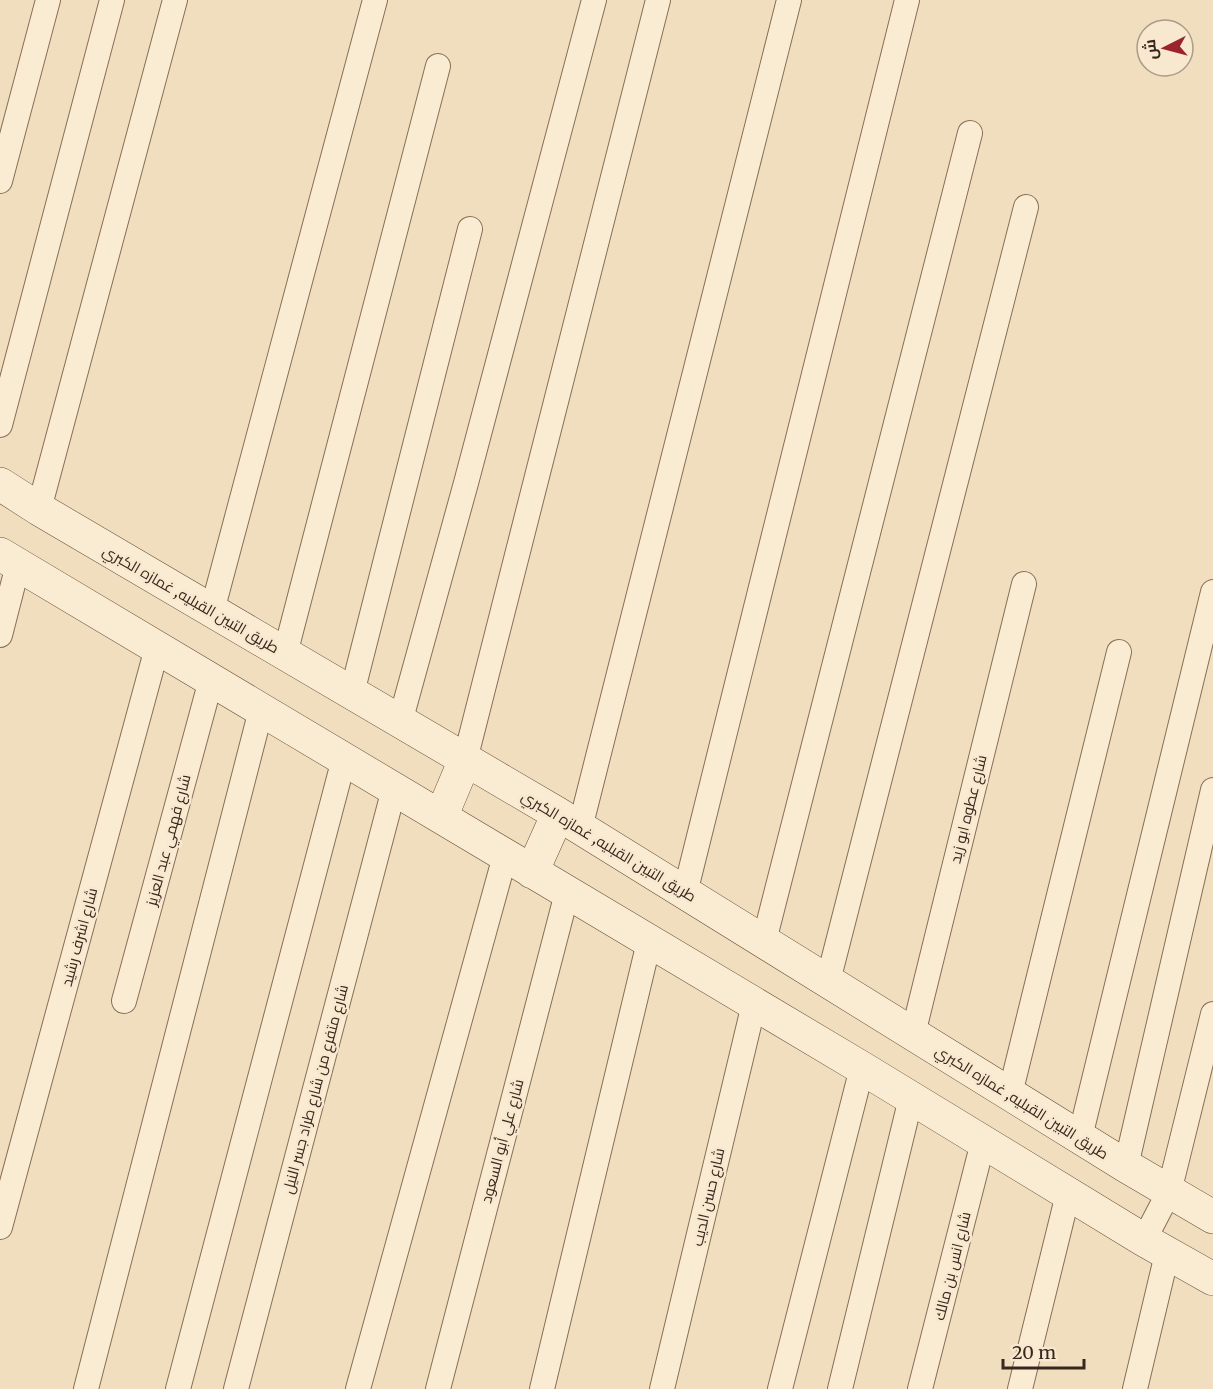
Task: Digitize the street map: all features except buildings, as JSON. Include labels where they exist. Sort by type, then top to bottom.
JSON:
[{"type":"street","points":[[0,181],[48,0]]},
{"type":"street","points":[[0,425],[112,0]]},
{"type":"street","points":[[39,509],[175,0]]},
{"type":"street","points":[[212,611],[375,0]]},
{"type":"street","points":[[400,722],[594,0]]},
{"type":"street","points":[[441,817],[465,760],[658,0]]},
{"type":"street","points":[[358,1389],[519,864],[569,821],[789,0]]},
{"type":"street","points":[[685,893],[907,0]]},
{"type":"street","points":[[285,654],[438,66]]},
{"type":"street","points":[[764,941],[970,133]]},
{"type":"street","points":[[828,981],[1026,207]]},
{"type":"street","points":[[352,693],[470,229]]},
{"type":"street","name":"طريق التبين القبليه, غمازه الكبري","points":[[0,484],[569,821],[1126,1166],[1213,1216]]},
{"type":"street","points":[[0,634],[9,560],[1213,1279]]},
{"type":"street","name":"شارع عطوه ابو زيد","points":[[913,1034],[1024,584]]},
{"type":"street","points":[[1080,1137],[1213,592]]},
{"type":"street","name":"شارع اشرف رشيد","points":[[0,1227],[158,648]]},
{"type":"street","points":[[1010,1094],[1119,652]]},
{"type":"street","name":"شارع فهمي عبد العزيز","points":[[124,1001],[211,680]]},
{"type":"street","points":[[86,1389],[261,710]]},
{"type":"street","points":[[178,1389],[344,759]]},
{"type":"street","name":"شارع متفرع من شارع طراد جسر النيل","points":[[236,1389],[394,789]]},
{"type":"street","points":[[1126,1166],[1213,790]]},
{"type":"street","name":"شارع علي أبو السعود","points":[[438,1389],[567,893]]},
{"type":"street","points":[[542,1389],[649,942]]},
{"type":"street","name":"شارع حسن الديب","points":[[662,1389],[754,1004]]},
{"type":"street","points":[[1135,1389],[1156,1247],[1213,1014]]},
{"type":"street","points":[[780,1389],[862,1068]]},
{"type":"street","points":[[840,1389],[911,1098]]},
{"type":"street","name":"شارع انس بن مالك","points":[[921,1389],[983,1142]]},
{"type":"street","points":[[1020,1389],[1068,1194]]}]
